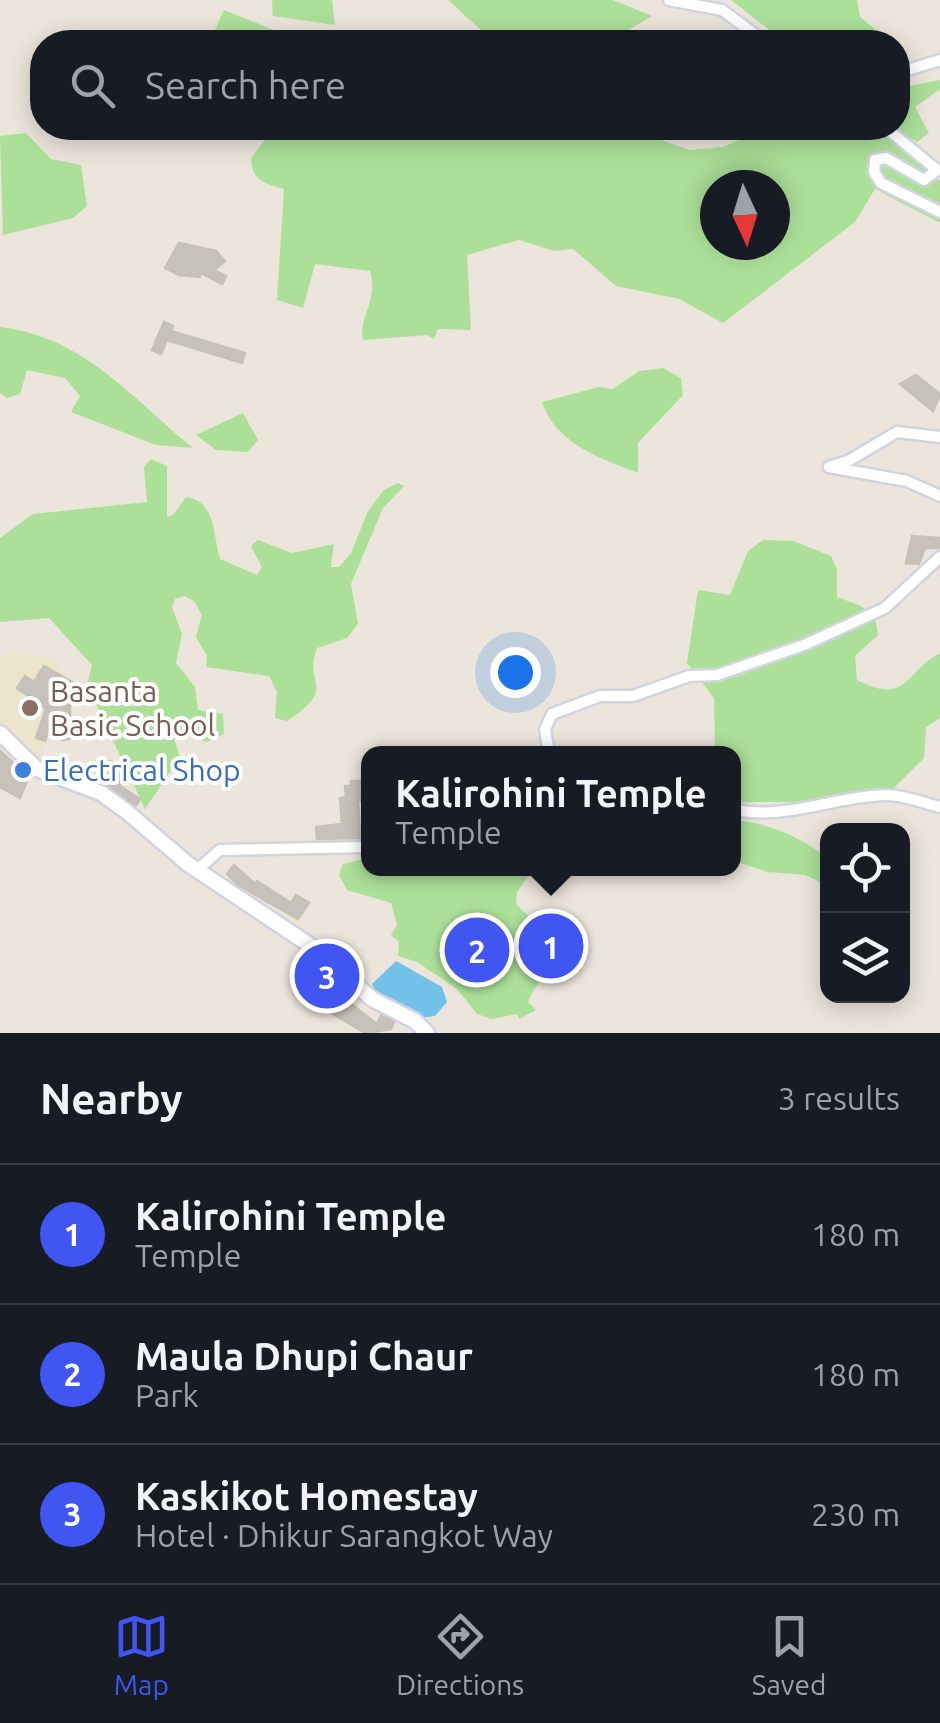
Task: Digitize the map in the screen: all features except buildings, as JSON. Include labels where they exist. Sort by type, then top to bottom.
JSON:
[{"type":"street","points":[[669,0],[722,10],[749,30]]},
{"type":"street","points":[[910,69],[940,60]]},
{"type":"street","points":[[901,140],[937,170],[924,180],[886,158],[875,160],[874,172],[881,182],[940,212]]},
{"type":"street","points":[[940,436],[897,432],[829,466],[906,480],[940,496]]},
{"type":"street","points":[[547,746],[544,729],[552,714],[600,696],[634,696],[689,676],[718,675],[804,645],[885,608],[940,557]]},
{"type":"street","points":[[0,733],[37,769],[100,793],[198,869],[320,952],[372,1000],[415,1021],[427,1033]]},
{"type":"street","points":[[741,811],[763,816],[889,794],[940,807]]},
{"type":"street","points":[[198,869],[220,850],[361,847]]},
{"type":"shaded area","name":"Basanta Basic School","points":[[8,652],[52,657],[69,686],[39,761],[0,730],[0,659]]},
{"type":"green space","points":[[272,0],[332,0],[335,25],[273,16]]},
{"type":"green space","points":[[448,0],[613,0],[652,16],[629,30],[481,30]]},
{"type":"green space","points":[[731,0],[857,0],[860,17],[876,30],[770,30]]},
{"type":"green space","points":[[224,10],[274,30],[215,30]]},
{"type":"green space","points":[[940,80],[940,89],[915,107],[929,133],[917,142],[910,138],[910,86]]},
{"type":"green space","points":[[26,133],[51,159],[81,165],[87,206],[73,218],[3,235],[0,136]]},
{"type":"green space","points":[[265,140],[661,140],[689,150],[723,147],[739,140],[891,140],[940,181],[940,223],[875,189],[855,222],[723,323],[679,299],[616,286],[573,249],[554,251],[519,240],[467,255],[471,330],[438,329],[434,339],[428,335],[363,340],[372,291],[370,271],[315,264],[303,308],[277,300],[284,189],[260,180],[251,158]]},
{"type":"green space","points":[[0,327],[30,333],[82,356],[193,448],[156,445],[71,412],[80,396],[65,378],[27,370],[20,394],[7,398],[0,393]]},
{"type":"green space","points":[[663,368],[681,378],[683,395],[638,443],[638,473],[568,439],[548,416],[542,402],[599,387],[613,389],[639,371]]},
{"type":"green space","points":[[243,413],[258,440],[248,452],[216,450],[196,435]]},
{"type":"green space","points":[[151,459],[167,466],[167,517],[186,497],[196,500],[212,520],[220,559],[257,575],[262,567],[251,546],[258,540],[292,553],[334,544],[331,567],[339,567],[351,553],[368,511],[384,490],[398,483],[404,486],[383,508],[351,584],[358,624],[347,638],[317,648],[313,670],[316,692],[287,721],[275,718],[277,692],[269,676],[206,667],[207,656],[196,637],[202,615],[194,601],[184,596],[175,599],[172,607],[182,634],[176,663],[195,687],[198,710],[223,714],[224,734],[207,742],[186,735],[174,739],[180,757],[145,809],[87,685],[92,665],[49,618],[0,622],[0,538],[33,514],[147,502],[144,467]]},
{"type":"green space","points":[[763,540],[793,541],[831,556],[837,569],[837,597],[865,609],[877,626],[878,635],[855,656],[857,680],[874,687],[896,688],[940,653],[940,718],[926,727],[924,758],[892,790],[795,802],[741,802],[741,746],[715,746],[714,698],[687,663],[698,590],[730,595],[748,551]]},
{"type":"green space","points":[[741,821],[771,827],[820,852],[820,882],[805,875],[768,872],[741,863]]},
{"type":"green space","points":[[361,860],[361,876],[528,876],[517,892],[516,904],[557,944],[528,1002],[536,1010],[520,1019],[517,1014],[492,1019],[477,1014],[457,989],[417,962],[398,956],[399,942],[391,935],[397,925],[391,903],[347,890],[339,875],[343,864]]},
{"type":"water","points":[[396,961],[442,987],[447,1002],[435,1016],[419,1018],[379,997],[372,984]]},
{"type":"place","name":"Basanta Basic School","points":[[30,708]]},
{"type":"place","name":"Electrical Shop","points":[[23,770]]},
{"type":"place","name":"Kalirohini Temple","points":[[551,946]]},
{"type":"place","name":"Maula Dhupi Chaur","points":[[477,950]]},
{"type":"place","name":"Kaskikot Homestay","points":[[327,976]]}]
